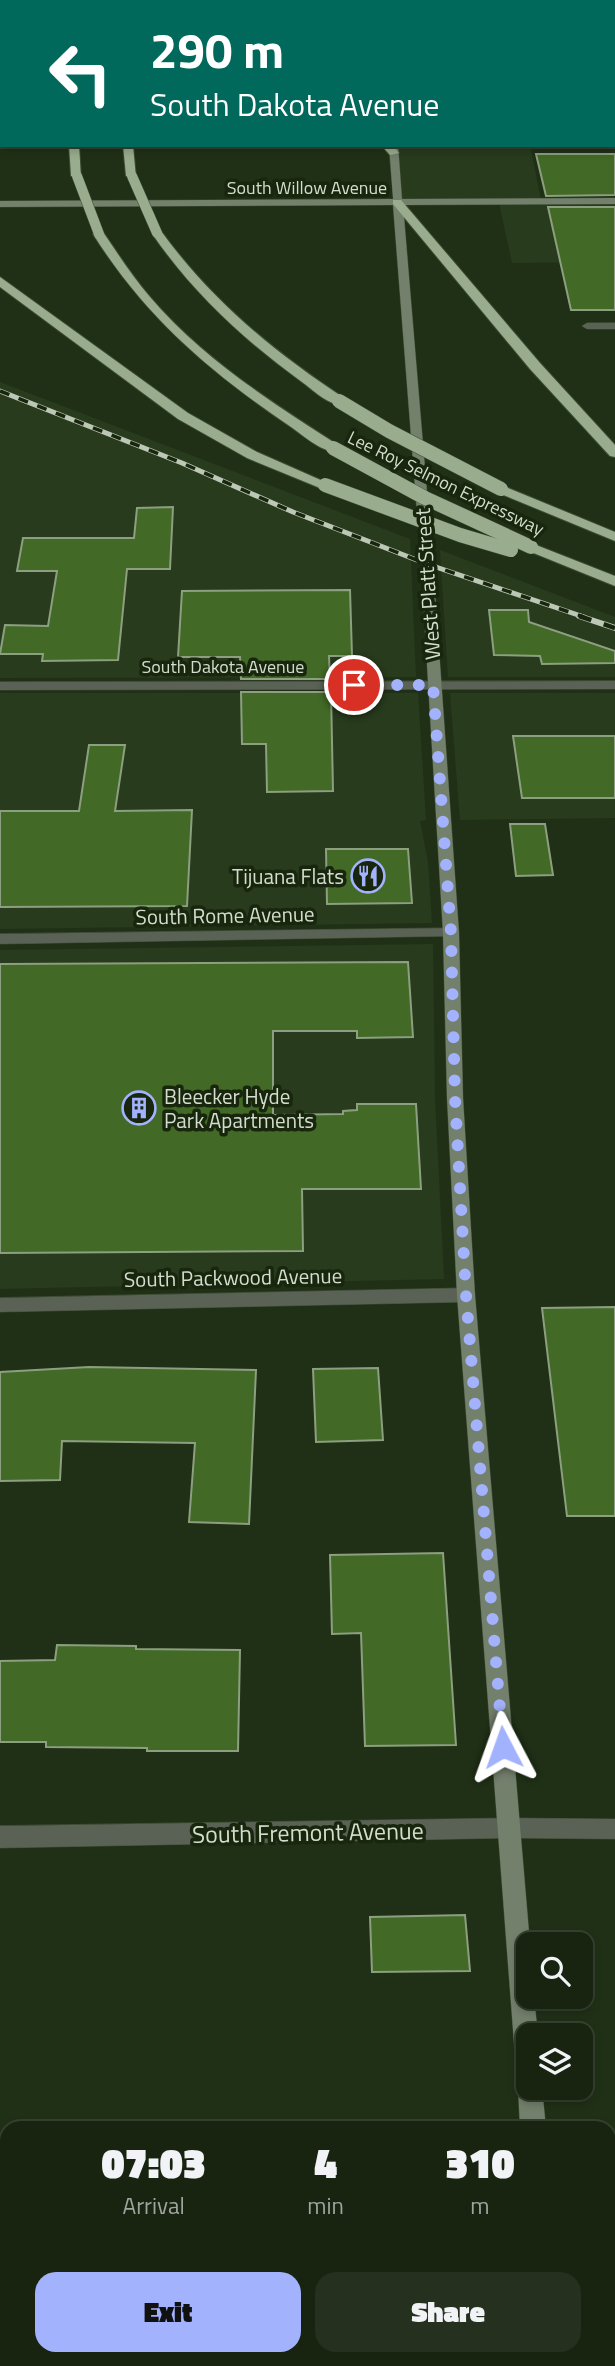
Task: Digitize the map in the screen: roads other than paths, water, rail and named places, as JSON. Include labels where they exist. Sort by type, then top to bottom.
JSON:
[{"type":"highway","name":"Lee Roy Selmon Expressway","points":[[74,147],[77,176],[99,234],[137,290],[190,345],[249,393],[332,448],[425,498],[531,551],[615,581]]},
{"type":"highway","name":"Lee Roy Selmon Expressway","points":[[128,147],[132,176],[157,233],[192,281],[218,308],[278,359],[389,431],[501,489],[615,537]]},
{"type":"highway","points":[[397,202],[535,366],[615,453]]},
{"type":"highway","points":[[0,281],[194,423],[252,455],[460,535],[531,551]]},
{"type":"main road","name":"West Platt Street","points":[[391,148],[427,564],[451,933],[455,1098],[466,1295],[525,2023]]},
{"type":"main road","name":"South Willow Avenue","points":[[0,204],[615,201]]},
{"type":"main road","points":[[531,2100],[532,2121]]},
{"type":"street","points":[[587,326],[615,326]]},
{"type":"street","name":"South Dakota Avenue","points":[[0,686],[615,685]]},
{"type":"street","name":"South Rome Avenue","points":[[0,939],[451,933]]},
{"type":"street","name":"South Packwood Avenue","points":[[0,1305],[466,1295]]},
{"type":"street","name":"South Fremont Avenue","points":[[0,1837],[510,1828],[615,1829]]},
{"type":"railway","points":[[0,391],[182,463],[293,512],[427,564],[584,617]]},
{"type":"railway","points":[[579,616],[615,628]]},
{"type":"place","name":"Tijuana Flats","points":[[368,876]]},
{"type":"place","name":"Bleecker Hyde Park Apartments","points":[[139,1108]]}]
